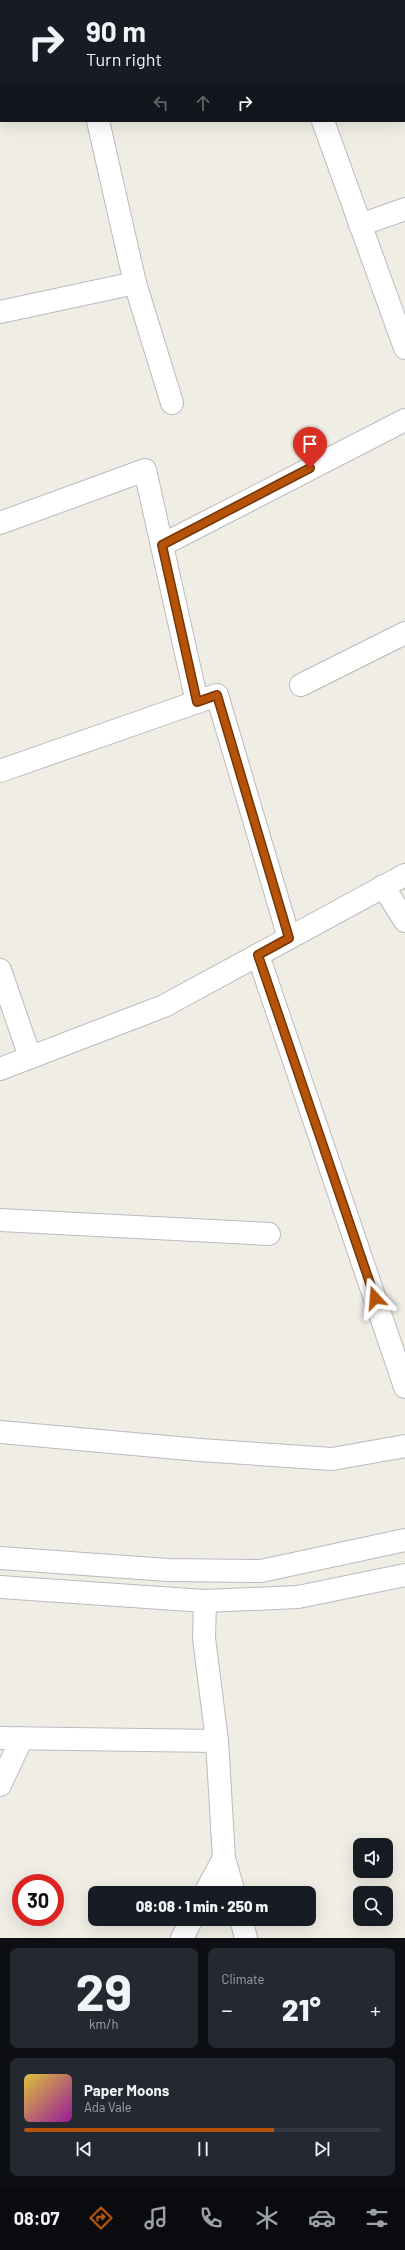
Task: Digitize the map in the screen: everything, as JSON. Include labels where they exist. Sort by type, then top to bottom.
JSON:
[{"type":"street","points":[[98,122],[135,283],[172,403]]},
{"type":"street","points":[[322,122],[405,348]]},
{"type":"street","points":[[360,225],[405,209]]},
{"type":"street","points":[[0,312],[135,283]]},
{"type":"street","points":[[162,545],[405,420]]},
{"type":"street","points":[[0,523],[145,470],[197,702]]},
{"type":"street","points":[[301,685],[405,633]]},
{"type":"street","points":[[0,771],[217,695],[289,938]]},
{"type":"street","points":[[0,1069],[164,1006],[405,875]]},
{"type":"street","points":[[383,886],[405,921]]},
{"type":"street","points":[[258,955],[405,1387]]},
{"type":"street","points":[[0,970],[30,1057]]},
{"type":"street","points":[[0,1220],[269,1234]]},
{"type":"street","points":[[0,1432],[200,1450],[332,1459],[405,1446]]},
{"type":"street","points":[[0,1558],[168,1570],[261,1571],[405,1540]]},
{"type":"street","points":[[0,1587],[205,1601],[298,1597],[405,1575]]},
{"type":"street","points":[[205,1601],[204,1638],[217,1741],[224,1858],[232,1886]]},
{"type":"street","points":[[0,1738],[217,1741]]},
{"type":"street","points":[[0,1784],[22,1738]]},
{"type":"street","points":[[209,1886],[224,1858]]},
{"type":"street","points":[[182,1938],[188,1926]]},
{"type":"street","points":[[243,1926],[246,1938]]},
{"type":"route","points":[[310,468],[162,545],[197,702],[217,695],[289,938],[258,955],[375,1298]]}]
